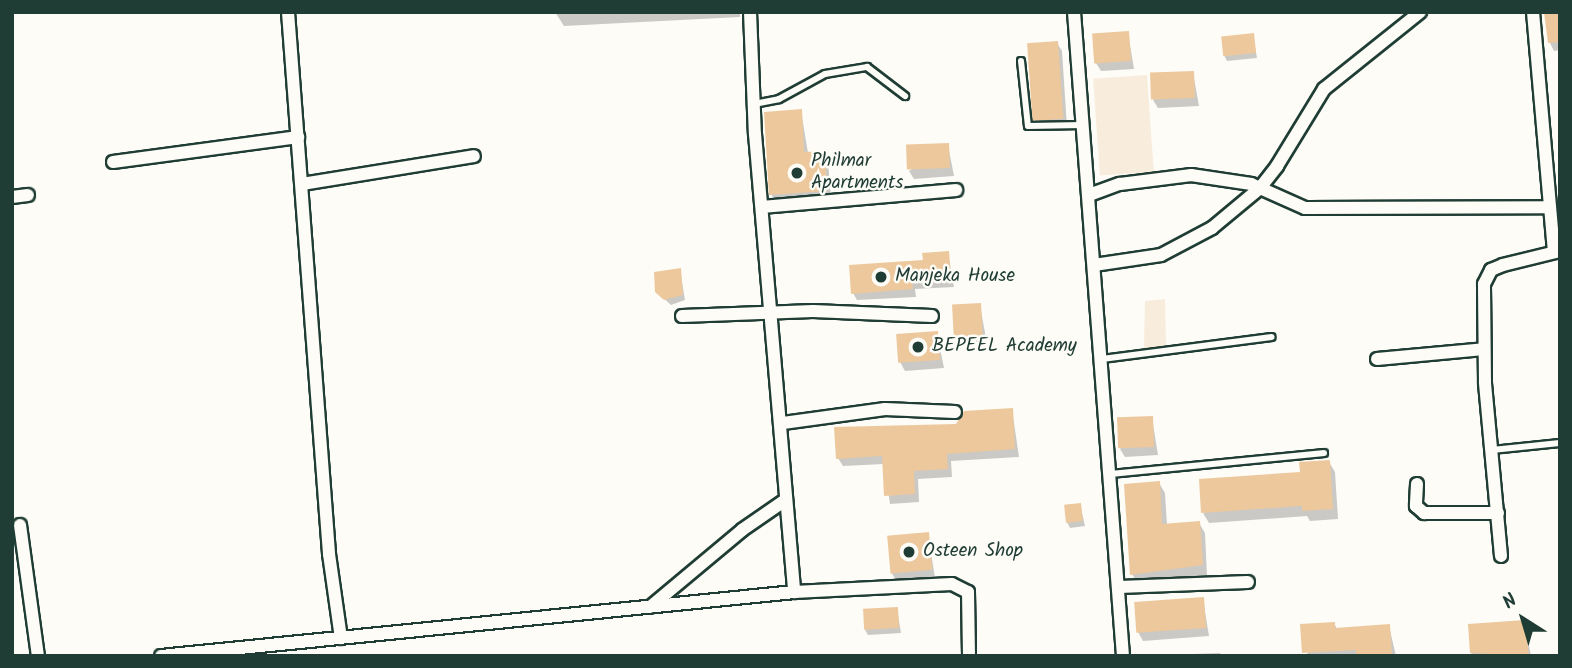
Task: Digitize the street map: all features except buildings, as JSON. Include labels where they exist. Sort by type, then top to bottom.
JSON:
[{"type":"street","points":[[288,12],[329,554],[341,638]]},
{"type":"street","points":[[750,12],[754,104],[770,313],[783,423],[784,501],[794,592]]},
{"type":"street","points":[[1073,12],[1111,474],[1123,656]]},
{"type":"street","points":[[1094,265],[1148,259],[1177,248],[1212,228],[1260,188],[1324,89],[1420,12]]},
{"type":"street","points":[[1501,556],[1481,299],[1486,276],[1503,265],[1557,251],[1550,207],[1533,12]]},
{"type":"street","points":[[113,162],[298,137]]},
{"type":"street","points":[[302,184],[474,156]]},
{"type":"street","points":[[1088,195],[1120,184],[1191,175],[1260,188],[1305,208],[1550,207]]},
{"type":"street","points":[[762,207],[956,190]]},
{"type":"street","points":[[12,197],[28,195]]},
{"type":"street","points":[[682,316],[770,313],[932,316]]},
{"type":"street","points":[[1377,359],[1484,349]]},
{"type":"street","points":[[783,423],[885,409],[956,411]]},
{"type":"street","points":[[1417,484],[1416,506],[1424,513],[1498,513]]},
{"type":"street","points":[[649,608],[742,530],[784,501]]},
{"type":"street","points":[[20,525],[38,656]]},
{"type":"street","points":[[1119,587],[1248,582]]},
{"type":"street","points":[[161,656],[794,592],[960,585],[968,592],[969,656]]},
{"type":"lane","points":[[1021,61],[1028,126],[1083,125]]},
{"type":"lane","points":[[754,104],[779,99],[825,74],[867,67],[905,96]]},
{"type":"lane","points":[[1102,359],[1272,337]]},
{"type":"lane","points":[[1492,450],[1560,443]]},
{"type":"lane","points":[[1111,474],[1324,453]]},
{"type":"shaded area","points":[[1147,75],[1154,172],[1100,176],[1093,79]]},
{"type":"shaded area","points":[[1165,299],[1166,346],[1144,349],[1145,301]]},
{"type":"place","name":"Philmar Apartments","points":[[797,173]]},
{"type":"place","name":"Manjeka House","points":[[881,277]]},
{"type":"place","name":"BEPEEL Academy","points":[[918,347]]},
{"type":"place","name":"Osteen Shop","points":[[909,552]]}]
